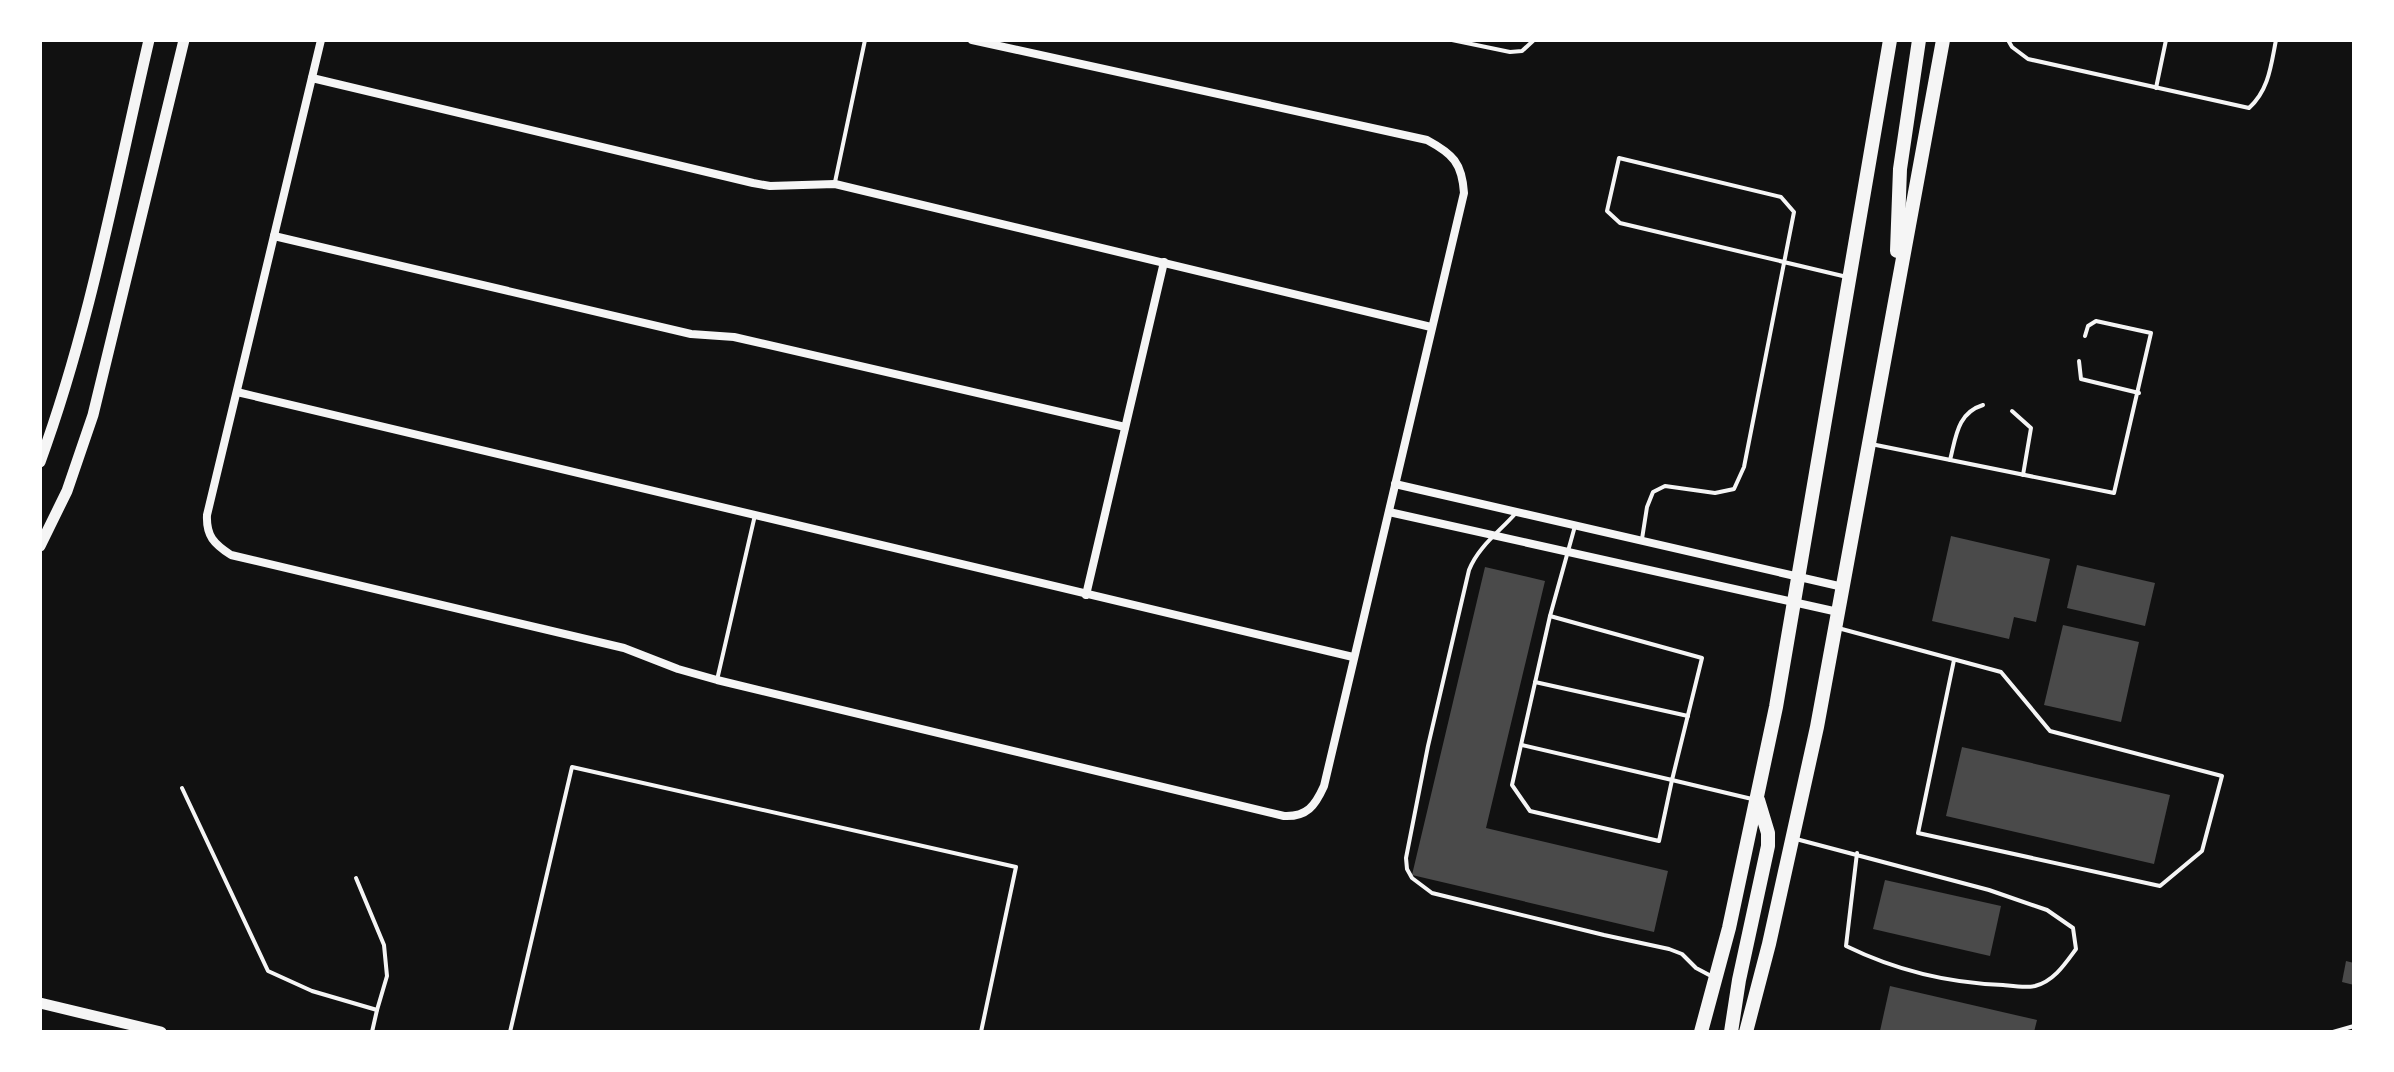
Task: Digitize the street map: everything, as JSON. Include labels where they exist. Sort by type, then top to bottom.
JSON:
[{"type":"main road","points":[[1701,1032],[1758,800],[1890,40]]},
{"type":"main road","points":[[1896,300],[1900,169],[1919,40]]},
{"type":"main road","points":[[1746,1032],[1794,839],[1943,40]]},
{"type":"main road","points":[[1731,1032],[1768,846],[1768,833],[1758,800]]},
{"type":"street","points":[[40,462],[58,414],[76,348],[149,40]]},
{"type":"street","points":[[40,546],[67,491],[93,415],[184,40]]},
{"type":"street","points":[[321,40],[207,515],[206,528],[211,539],[231,555],[624,648],[717,680],[1284,816],[1307,813],[1317,802],[1324,786],[1464,193],[1463,174],[1455,160],[1427,140],[972,40]]},
{"type":"street","points":[[312,78],[753,183],[770,186],[835,184],[1431,327]]},
{"type":"street","points":[[274,236],[691,334],[734,337],[1125,427]]},
{"type":"street","points":[[1086,595],[1164,262]]},
{"type":"street","points":[[237,392],[1353,657]]},
{"type":"street","points":[[1395,484],[1843,587]]},
{"type":"street","points":[[1389,512],[1794,602],[1837,620]]},
{"type":"street","points":[[40,1003],[161,1032]]},
{"type":"lane","points":[[835,184],[865,40]]},
{"type":"lane","points":[[1452,40],[1510,52],[1522,51],[1534,40]]},
{"type":"lane","points":[[2008,40],[2028,59],[2249,108],[2260,99],[2266,88],[2276,40]]},
{"type":"lane","points":[[2156,88],[2166,40]]},
{"type":"lane","points":[[1641,541],[1653,492],[1665,486],[1715,493],[1734,489],[1744,467],[1783,262],[1794,212],[1781,197],[1619,158],[1607,211],[1620,223],[1783,262],[1849,278]]},
{"type":"lane","points":[[1869,443],[2114,493],[2151,333],[2096,321],[2088,326],[2085,336]]},
{"type":"lane","points":[[2079,361],[2081,379],[2139,393]]},
{"type":"lane","points":[[1950,460],[1963,416],[1972,408],[1983,405]]},
{"type":"lane","points":[[2012,411],[2031,428],[2023,475]]},
{"type":"lane","points":[[1516,512],[1482,547],[1469,570],[1415,807],[1407,869],[1412,878],[1432,893],[1669,949],[1682,954],[1706,975],[1716,978]]},
{"type":"lane","points":[[717,680],[755,515]]},
{"type":"lane","points":[[1550,616],[1702,658],[1659,841],[1530,811],[1512,785],[1550,616],[1575,525]]},
{"type":"lane","points":[[1837,620],[1954,660],[2001,672],[2050,731],[2222,776],[2202,851],[2160,886],[1918,833],[1954,660]]},
{"type":"lane","points":[[1535,682],[1688,716]]},
{"type":"lane","points":[[1521,745],[1758,800]]},
{"type":"lane","points":[[510,1032],[572,767],[1016,867],[981,1032]]},
{"type":"lane","points":[[182,788],[268,971],[312,991],[377,1010]]},
{"type":"lane","points":[[1794,839],[1857,853],[1989,890],[2047,910],[2073,928],[2076,949],[2057,974],[2034,986],[1973,984],[1929,976],[1867,956],[1846,946],[1857,853]]},
{"type":"lane","points":[[356,878],[384,945],[387,976],[372,1032]]},
{"type":"lane","points":[[2333,1032],[2354,1026]]},
{"type":"building","points":[[1951,536],[2050,559],[2036,622],[2014,617],[2009,639],[1932,621]]},
{"type":"building","points":[[2077,565],[2155,583],[2145,626],[2067,608]]},
{"type":"building","points":[[1485,567],[1545,581],[1486,828],[1668,871],[1654,932],[1412,875]]},
{"type":"building","points":[[2063,625],[2139,642],[2121,722],[2044,705]]},
{"type":"building","points":[[1962,747],[2170,795],[2154,864],[1946,816]]},
{"type":"building","points":[[1885,880],[2001,906],[1990,956],[1873,929]]},
{"type":"building","points":[[2346,961],[2354,963],[2354,985],[2342,982]]},
{"type":"building","points":[[1890,986],[2037,1020],[2034,1032],[1880,1031]]}]
